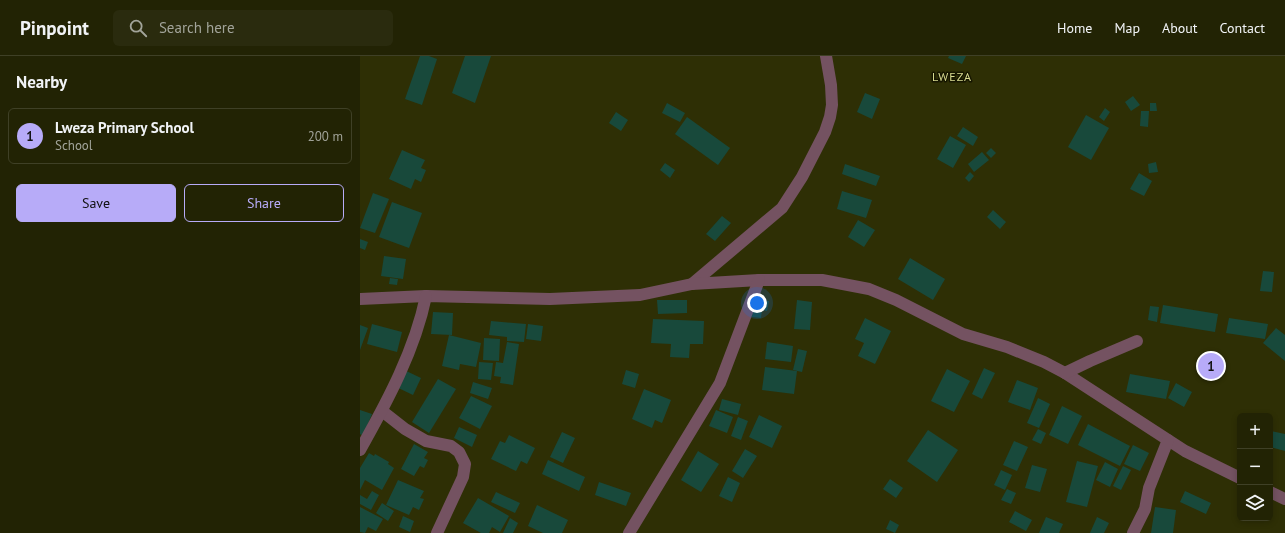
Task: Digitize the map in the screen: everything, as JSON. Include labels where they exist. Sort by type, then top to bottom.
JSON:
[{"type":"street","points":[[692,284],[782,208],[802,177],[825,132],[830,117],[832,105],[832,85],[826,56]]},
{"type":"street","points":[[629,533],[720,383],[759,280]]},
{"type":"street","points":[[360,299],[426,296],[550,299],[640,295],[692,284],[759,280],[822,280],[869,289],[896,300],[963,334],[1007,347],[1044,362],[1065,373],[1185,451],[1237,477]]},
{"type":"street","points":[[360,450],[382,411],[412,345],[426,296]]},
{"type":"street","points":[[1065,373],[1137,341]]},
{"type":"street","points":[[382,411],[405,429],[426,441],[451,446],[459,452],[466,464],[463,477],[438,533]]},
{"type":"street","points":[[1134,533],[1146,509],[1149,488],[1168,440]]},
{"type":"street","points":[[1273,494],[1285,500]]},
{"type":"building","points":[[420,56],[429,56],[437,59],[422,105],[405,99]]},
{"type":"building","points":[[465,56],[491,56],[475,103],[452,93]]},
{"type":"building","points":[[949,56],[966,56],[962,64],[948,58]]},
{"type":"building","points":[[865,93],[880,99],[872,119],[857,112]]},
{"type":"building","points":[[1133,96],[1140,105],[1131,111],[1125,102]]},
{"type":"building","points":[[667,103],[685,113],[680,122],[662,113]]},
{"type":"building","points":[[1150,103],[1156,103],[1157,111],[1150,111]]},
{"type":"building","points":[[1105,108],[1110,112],[1104,121],[1099,117]]},
{"type":"building","points":[[1141,111],[1149,111],[1148,127],[1140,126]]},
{"type":"building","points":[[616,112],[628,120],[621,131],[609,123]]},
{"type":"building","points":[[1086,115],[1109,128],[1091,160],[1068,147]]},
{"type":"building","points":[[687,117],[730,148],[718,165],[675,134]]},
{"type":"building","points":[[963,127],[978,137],[973,146],[957,136]]},
{"type":"building","points":[[950,136],[966,145],[953,168],[937,159]]},
{"type":"building","points":[[991,148],[996,153],[991,158],[986,153]]},
{"type":"building","points":[[402,150],[425,160],[421,168],[426,170],[421,182],[415,179],[411,189],[389,179]]},
{"type":"building","points":[[982,152],[989,160],[974,172],[968,164]]},
{"type":"building","points":[[1156,162],[1158,172],[1149,173],[1148,164]]},
{"type":"building","points":[[665,163],[675,170],[670,178],[660,170]]},
{"type":"building","points":[[845,164],[880,176],[876,186],[842,174]]},
{"type":"building","points":[[970,172],[974,176],[969,182],[965,178]]},
{"type":"building","points":[[1139,173],[1152,181],[1144,196],[1130,189]]},
{"type":"building","points":[[842,191],[872,200],[866,218],[837,209]]},
{"type":"building","points":[[373,193],[389,199],[375,233],[360,228]]},
{"type":"building","points":[[392,202],[422,213],[409,248],[379,237]]},
{"type":"building","points":[[993,210],[1006,222],[1000,229],[987,217]]},
{"type":"building","points":[[722,216],[731,223],[715,241],[706,234]]},
{"type":"building","points":[[858,220],[875,230],[864,247],[848,237]]},
{"type":"building","points":[[360,239],[368,242],[365,250],[360,248]]},
{"type":"building","points":[[384,256],[406,259],[403,279],[381,276]]},
{"type":"building","points":[[910,258],[945,279],[933,300],[898,279]]},
{"type":"building","points":[[1263,271],[1274,272],[1272,292],[1260,291]]},
{"type":"building","points":[[390,278],[398,279],[397,285],[389,284]]},
{"type":"building","points":[[754,299],[769,301],[767,311],[762,310],[761,318],[752,317]]},
{"type":"building","points":[[657,300],[687,300],[687,313],[658,314]]},
{"type":"building","points":[[797,300],[812,302],[810,330],[794,329]]},
{"type":"building","points":[[1163,305],[1218,314],[1215,332],[1160,323]]},
{"type":"building","points":[[1150,306],[1159,307],[1157,322],[1148,320]]},
{"type":"building","points":[[433,312],[453,313],[452,335],[431,334]]},
{"type":"building","points":[[865,318],[891,331],[875,364],[858,356],[864,343],[855,339]]},
{"type":"building","points":[[1229,318],[1268,324],[1265,339],[1226,333]]},
{"type":"building","points":[[653,319],[704,321],[703,344],[690,344],[689,358],[670,357],[671,344],[651,343]]},
{"type":"building","points":[[491,321],[526,324],[524,342],[507,341],[507,337],[489,335]]},
{"type":"building","points":[[372,324],[402,332],[397,352],[367,344]]},
{"type":"building","points":[[528,324],[543,326],[541,341],[526,339]]},
{"type":"building","points":[[360,325],[368,328],[360,350]]},
{"type":"building","points":[[1276,328],[1285,335],[1285,361],[1263,343]]},
{"type":"building","points":[[449,335],[481,343],[476,367],[460,364],[459,370],[442,366]]},
{"type":"building","points":[[484,338],[500,339],[499,361],[483,360]]},
{"type":"building","points":[[507,342],[519,344],[513,385],[500,383],[501,377],[494,376],[496,362],[503,363]]},
{"type":"building","points":[[767,342],[793,346],[791,362],[765,359]]},
{"type":"building","points":[[798,349],[807,351],[802,372],[793,370]]},
{"type":"building","points":[[479,362],[493,363],[491,380],[478,379]]},
{"type":"building","points":[[765,367],[797,371],[794,394],[762,390]]},
{"type":"building","points":[[400,368],[421,378],[413,395],[392,385]]},
{"type":"building","points":[[984,368],[995,373],[982,399],[972,394]]},
{"type":"building","points":[[947,369],[970,381],[954,412],[931,401]]},
{"type":"building","points":[[626,370],[639,374],[635,388],[622,384]]},
{"type":"building","points":[[1130,374],[1170,381],[1166,399],[1126,392]]},
{"type":"building","points":[[438,379],[456,389],[429,433],[412,422]]},
{"type":"building","points":[[1017,380],[1038,388],[1030,410],[1008,402]]},
{"type":"building","points":[[473,382],[492,388],[488,399],[470,393]]},
{"type":"building","points":[[1176,383],[1192,392],[1184,407],[1168,398]]},
{"type":"building","points":[[644,389],[671,400],[662,423],[655,420],[652,428],[632,419]]},
{"type":"building","points":[[471,396],[492,406],[480,429],[459,418]]},
{"type":"building","points":[[1038,398],[1050,404],[1039,428],[1027,423]]},
{"type":"building","points":[[722,399],[741,404],[738,415],[719,410]]},
{"type":"building","points":[[1062,406],[1082,416],[1068,444],[1049,435]]},
{"type":"building","points":[[360,410],[372,414],[363,436],[360,434]]},
{"type":"building","points":[[716,410],[733,417],[727,433],[709,426]]},
{"type":"building","points":[[759,415],[782,426],[772,448],[749,437]]},
{"type":"building","points":[[738,417],[748,421],[741,440],[731,436]]},
{"type":"building","points":[[1088,424],[1130,446],[1120,466],[1078,445]]},
{"type":"building","points":[[459,427],[477,435],[472,447],[454,438]]},
{"type":"building","points":[[1038,429],[1046,433],[1041,444],[1032,440]]},
{"type":"building","points":[[928,430],[958,450],[937,482],[907,461]]},
{"type":"building","points":[[1273,431],[1285,434],[1285,451],[1273,448]]},
{"type":"building","points":[[562,432],[575,438],[563,463],[550,457]]},
{"type":"building","points":[[509,435],[535,448],[527,464],[521,461],[516,471],[491,459],[500,441],[505,443]]},
{"type":"building","points":[[1014,441],[1028,447],[1017,471],[1003,465]]},
{"type":"building","points":[[414,444],[428,452],[424,458],[428,460],[424,468],[420,466],[414,476],[401,469]]},
{"type":"building","points":[[1133,445],[1149,453],[1140,471],[1124,464]]},
{"type":"building","points":[[745,449],[757,456],[743,478],[732,471]]},
{"type":"building","points":[[698,451],[719,464],[701,492],[681,480]]},
{"type":"building","points":[[369,453],[374,456],[375,454],[389,462],[388,464],[394,468],[382,490],[365,480],[360,490],[360,468]]},
{"type":"building","points":[[548,460],[585,477],[579,491],[542,474]]},
{"type":"building","points":[[1077,461],[1098,466],[1087,507],[1066,502]]},
{"type":"building","points":[[1105,462],[1118,469],[1110,487],[1096,480]]},
{"type":"building","points":[[1032,465],[1047,469],[1040,492],[1025,488]]},
{"type":"building","points":[[1123,466],[1131,470],[1121,490],[1113,486]]},
{"type":"building","points":[[1001,470],[1012,475],[1005,490],[994,485]]},
{"type":"building","points":[[728,477],[740,483],[732,502],[719,496]]},
{"type":"building","points":[[890,479],[903,488],[896,498],[883,489]]},
{"type":"building","points":[[398,480],[424,491],[420,498],[424,499],[419,510],[413,507],[409,515],[386,505]]},
{"type":"building","points":[[599,482],[631,493],[626,506],[595,495]]},
{"type":"building","points":[[1007,489],[1016,493],[1011,504],[1001,500]]},
{"type":"building","points":[[372,491],[379,495],[371,510],[360,504],[360,495],[367,499]]},
{"type":"building","points":[[1185,491],[1211,503],[1206,514],[1180,502]]},
{"type":"building","points":[[496,492],[520,503],[515,513],[491,502]]},
{"type":"building","points":[[478,498],[509,516],[500,532],[492,527],[489,533],[481,533],[463,523]]},
{"type":"building","points":[[382,503],[394,511],[388,521],[376,513]]},
{"type":"building","points":[[537,505],[568,520],[562,533],[543,533],[528,526]]},
{"type":"building","points":[[360,507],[383,519],[376,531],[368,527],[365,533],[360,532]]},
{"type":"building","points":[[1155,507],[1176,510],[1173,533],[1151,533]]},
{"type":"building","points":[[1015,511],[1032,520],[1026,531],[1009,522]]},
{"type":"building","points":[[403,516],[414,521],[410,532],[399,527]]},
{"type":"building","points":[[1046,517],[1063,524],[1059,533],[1039,533]]},
{"type":"building","points":[[1097,517],[1109,523],[1104,533],[1090,533]]},
{"type":"building","points":[[510,518],[518,523],[513,533],[503,533]]},
{"type":"building","points":[[890,520],[899,525],[895,533],[886,529]]},
{"type":"place","name":"Lweza Primary School","points":[[1211,366]]},
{"type":"district","name":"LWEZA","points":[[952,76]]}]
